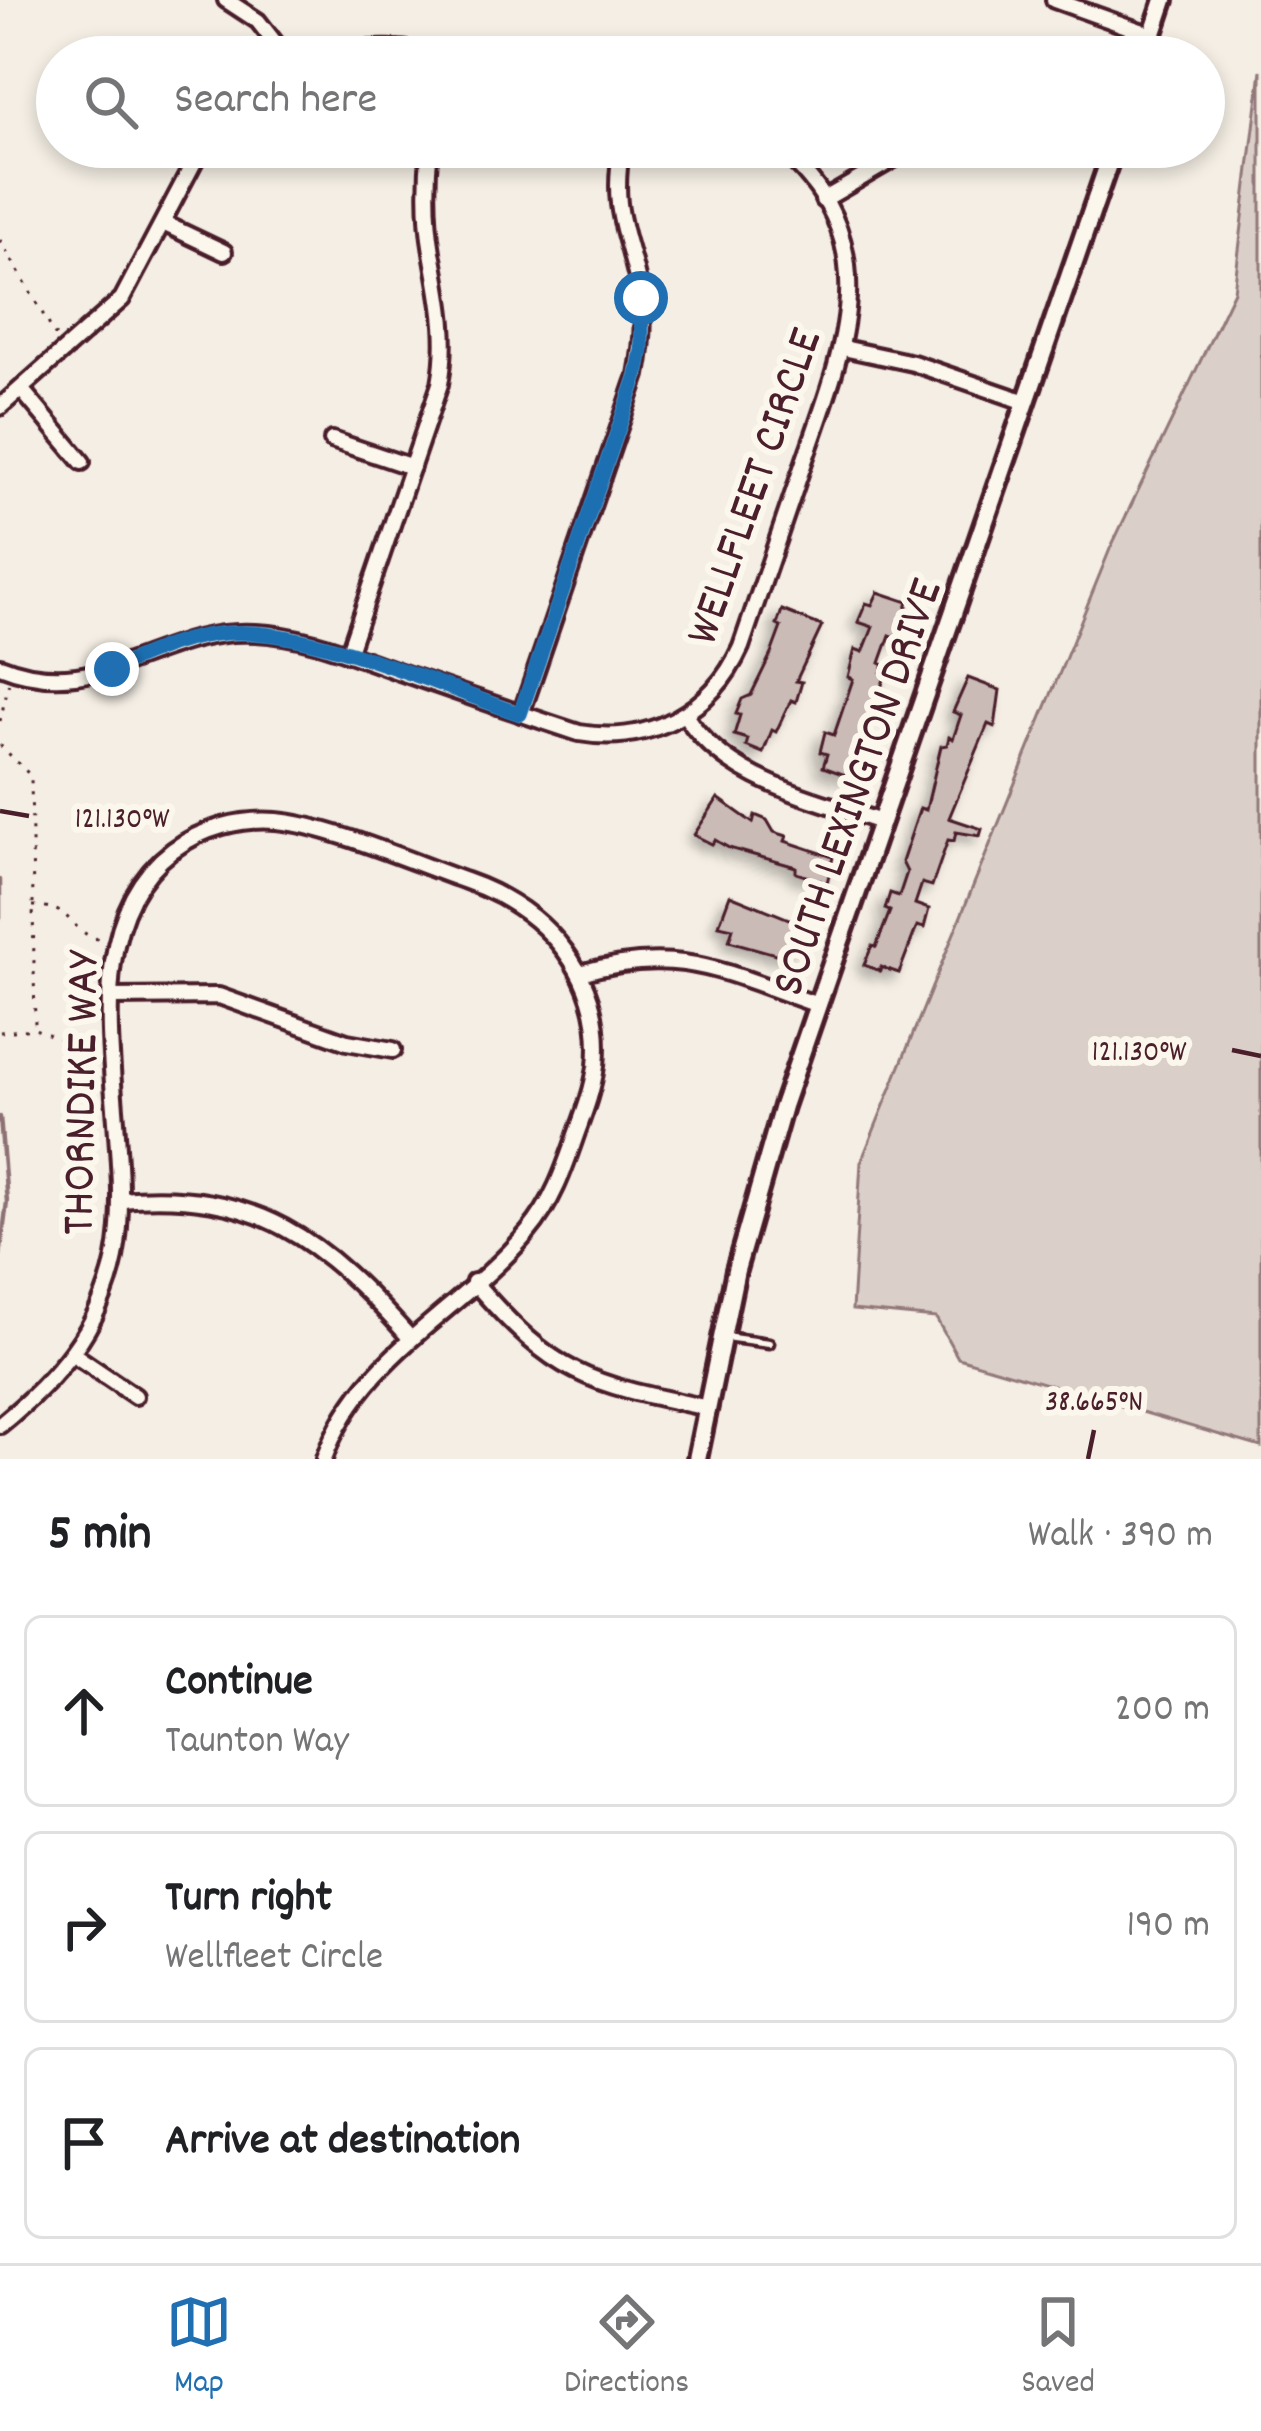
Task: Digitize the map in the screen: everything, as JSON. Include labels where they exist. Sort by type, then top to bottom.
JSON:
[{"type":"street","points":[[226,0],[258,21],[270,36]]},
{"type":"street","points":[[1054,0],[1152,35],[1164,0]]},
{"type":"street","points":[[0,407],[122,299],[192,168]]},
{"type":"street","points":[[348,654],[440,384],[446,332],[428,213],[429,168]]},
{"type":"street","points":[[520,714],[642,350],[641,298],[618,207],[621,168]]},
{"type":"street","name":"WELLFLEET CIRCLE","points":[[6,669],[40,678],[83,677],[180,641],[228,633],[278,634],[579,733],[608,736],[651,730],[685,715],[719,685],[741,646],[843,348],[850,298],[847,268],[837,229],[799,168]]},
{"type":"street","points":[[823,200],[878,168]]},
{"type":"street","name":"SOUTH LEXINGTON DRIVE","points":[[698,1459],[758,1187],[1107,168]]},
{"type":"street","points":[[164,223],[224,252]]},
{"type":"street","points":[[843,348],[913,363],[1026,402]]},
{"type":"street","points":[[21,389],[82,462]]},
{"type":"street","points":[[332,440],[412,467]]},
{"type":"street","points":[[685,715],[703,740],[735,767],[881,822]]},
{"type":"street","name":"THORNDIKE WAY","points":[[0,1425],[39,1393],[73,1354],[109,1281],[120,1200],[113,1054],[114,942],[136,890],[164,857],[199,834],[240,822],[282,821],[507,897],[545,925],[580,974],[590,998],[597,1044],[591,1091],[572,1148],[557,1186],[529,1232],[387,1358],[353,1399],[323,1459]]},
{"type":"street","points":[[580,974],[640,959],[677,960],[818,1005]]},
{"type":"street","points":[[112,997],[219,996],[347,1042],[393,1050]]},
{"type":"street","points":[[120,1200],[207,1202],[236,1208],[291,1231],[341,1264],[410,1338]]},
{"type":"street","points":[[474,1282],[518,1332],[573,1372],[616,1389],[708,1408]]},
{"type":"street","points":[[73,1354],[135,1396]]},
{"type":"lane","points":[[722,1337],[769,1343]]},
{"type":"path","points":[[0,241],[64,352]]},
{"type":"path","points":[[0,721],[6,669]]},
{"type":"path","points":[[0,745],[31,776],[35,1029]]},
{"type":"path","points":[[31,906],[67,913],[86,936],[114,942]]},
{"type":"path","points":[[2,1032],[35,1029],[96,1054],[113,1054]]},
{"type":"shaded area","points":[[1261,70],[1261,1447],[958,1358],[936,1318],[852,1310],[861,1162],[1110,549],[1234,291]]},
{"type":"building","points":[[878,592],[908,602],[902,622],[906,623],[900,639],[890,635],[880,663],[886,674],[879,693],[884,695],[879,707],[873,708],[861,741],[869,744],[851,777],[823,767],[827,754],[820,752],[825,732],[834,735],[853,679],[848,677],[855,649],[863,652],[873,627],[858,622],[866,603],[872,605]]},
{"type":"building","points":[[782,610],[822,626],[796,681],[802,682],[796,702],[791,700],[763,753],[746,746],[748,739],[734,735],[740,715],[736,714],[771,654]]},
{"type":"building","points":[[968,678],[1000,690],[995,727],[988,724],[949,818],[982,829],[980,836],[956,832],[954,841],[948,840],[932,886],[922,883],[915,904],[929,909],[924,928],[917,926],[899,973],[881,967],[880,971],[864,965],[890,911],[885,909],[890,893],[899,896],[907,872],[902,862],[920,808],[926,810],[941,746],[947,745],[949,737],[953,739],[961,715],[953,712]]},
{"type":"building","points":[[718,798],[753,823],[755,815],[767,820],[774,832],[787,836],[785,841],[833,857],[827,883],[796,873],[796,867],[694,835]]},
{"type":"building","points":[[730,895],[809,927],[803,946],[794,943],[786,957],[729,941],[733,928],[719,925]]},
{"type":"waterway","points":[[0,880],[0,917]]},
{"type":"waterway","points":[[0,1117],[7,1202],[0,1256]]},
{"type":"route","points":[[112,669],[180,641],[228,633],[278,634],[520,714],[637,375],[642,350],[641,298]]}]
